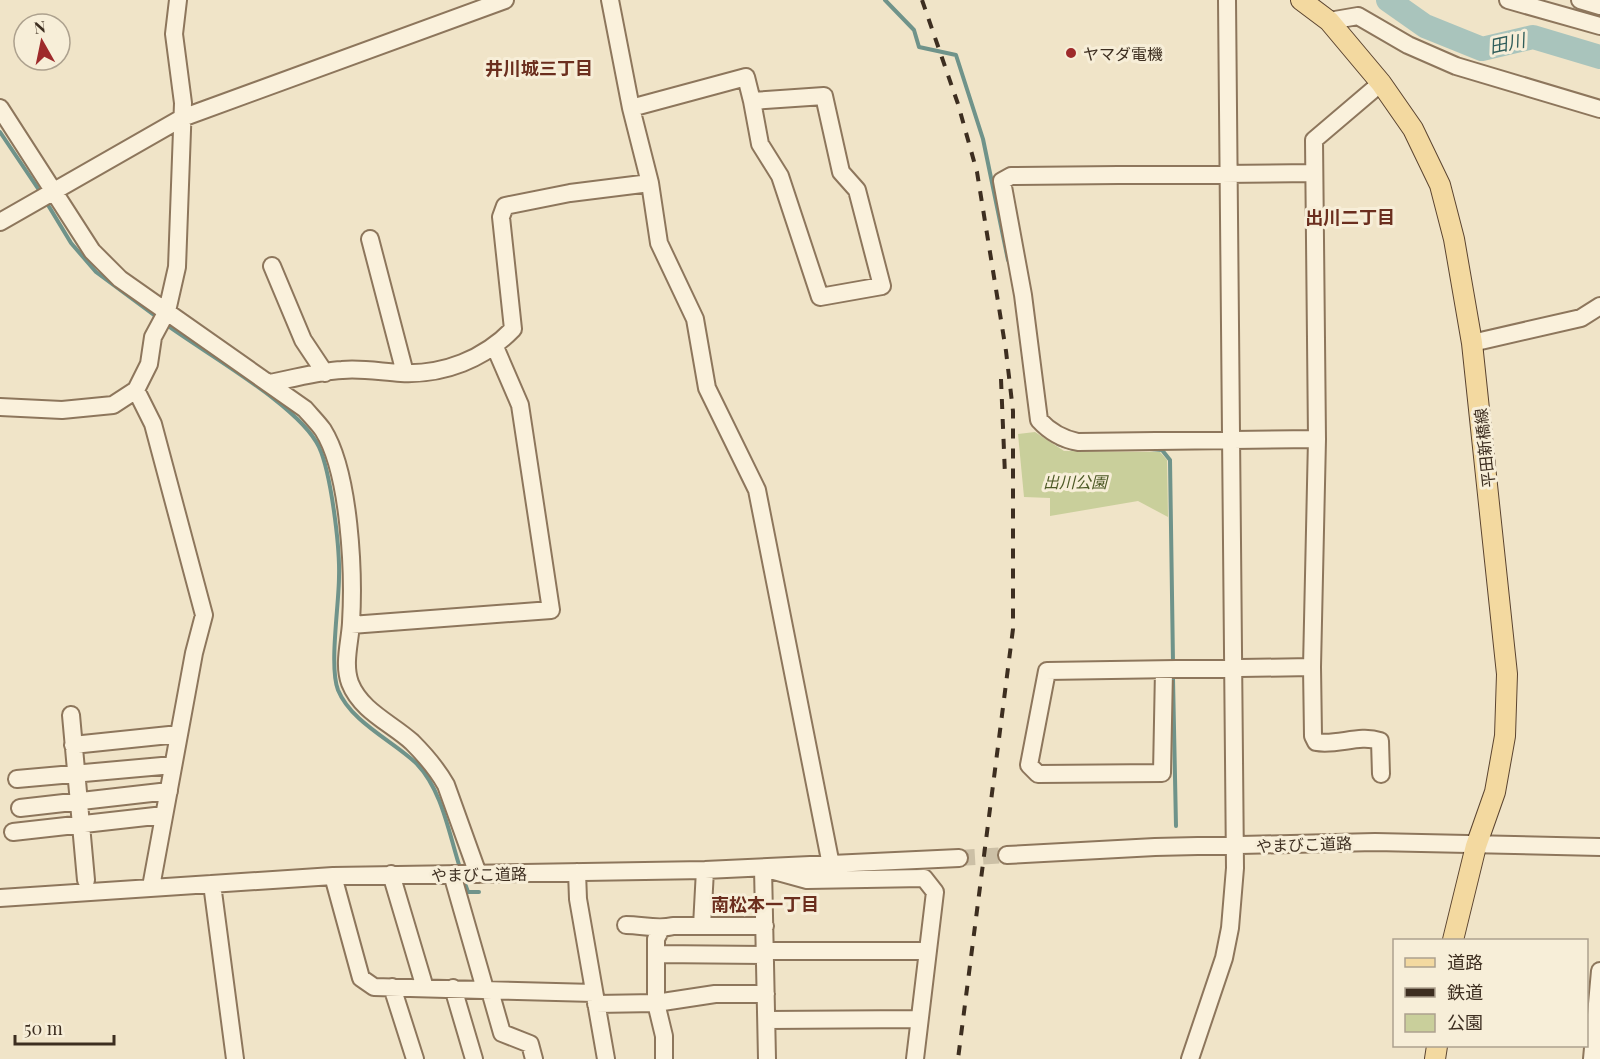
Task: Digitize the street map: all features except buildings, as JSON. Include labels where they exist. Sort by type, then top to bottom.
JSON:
[{"type":"main road","name":"平田新橋線","points":[[1301,0],[1329,21],[1381,83],[1413,129],[1440,185],[1454,239],[1472,343],[1507,674],[1505,736],[1495,792],[1476,846],[1453,939]]},
{"type":"street","points":[[0,407],[62,410],[113,405],[136,390],[149,364],[177,267],[183,103],[174,34],[178,0]]},
{"type":"street","points":[[0,222],[182,118],[479,4],[505,0]]},
{"type":"street","points":[[610,0],[631,108],[650,183],[659,243],[695,319],[707,388],[757,490],[831,865]]},
{"type":"street","points":[[1190,1059],[1226,948],[1233,899],[1227,0]]},
{"type":"street","points":[[1508,0],[1600,26]]},
{"type":"street","points":[[1580,0],[1600,6]]},
{"type":"street","points":[[1329,21],[1359,16],[1408,45],[1456,66],[1600,109]]},
{"type":"street","points":[[631,108],[747,77],[760,144],[780,176],[820,297],[882,286],[857,190],[841,172],[824,96],[752,101]]},
{"type":"street","points":[[1381,83],[1314,140],[1317,439],[1312,667],[1313,736],[1316,742],[1324,744],[1370,738],[1380,741],[1381,774]]},
{"type":"street","points":[[0,108],[45,195],[92,251],[120,279],[162,320],[269,383],[305,410],[322,429],[332,448],[345,501],[352,586],[347,667],[354,690],[371,711],[411,742],[439,771],[446,785],[487,990],[502,1033],[530,1044],[534,1059]]},
{"type":"street","points":[[1314,173],[1011,177],[1002,181],[1023,295],[1039,420],[1057,436],[1078,442],[1317,439]]},
{"type":"street","points":[[269,383],[342,370],[405,374],[444,368],[473,360],[495,348],[513,329],[501,217],[505,206],[570,193],[650,183]]},
{"type":"street","points":[[370,240],[405,374]]},
{"type":"street","points":[[272,267],[303,340],[325,373]]},
{"type":"street","points":[[1472,343],[1571,321],[1600,306]]},
{"type":"street","points":[[351,625],[550,610],[520,405],[495,348]]},
{"type":"street","points":[[136,390],[153,424],[204,615],[151,887]]},
{"type":"street","points":[[1164,670],[1162,774],[1038,774],[1029,765],[1047,671],[1312,667]]},
{"type":"street","points":[[71,715],[86,880]]},
{"type":"street","points":[[73,745],[179,734]]},
{"type":"street","points":[[17,779],[173,765]]},
{"type":"street","points":[[20,808],[169,791]]},
{"type":"street","points":[[13,832],[164,815]]},
{"type":"street","name":"やまびこ道路","points":[[1007,855],[1155,847],[1375,842],[1600,847]]},
{"type":"street","name":"やまびこ道路","points":[[0,898],[333,876],[705,870],[959,858]]},
{"type":"street","points":[[767,1059],[763,867],[807,880],[924,878],[935,892],[915,1059]]},
{"type":"street","points":[[702,926],[705,870]]},
{"type":"street","points":[[577,872],[578,899],[606,1059]]},
{"type":"street","points":[[391,874],[425,988]]},
{"type":"street","points":[[333,876],[361,978],[374,987],[453,988],[656,1003],[715,994],[766,994]]},
{"type":"street","points":[[212,884],[235,1059]]},
{"type":"street","points":[[626,925],[651,925],[661,929],[673,926],[765,926]]},
{"type":"street","points":[[661,929],[656,939],[656,1003],[664,1036],[664,1059]]},
{"type":"street","points":[[656,954],[927,951]]},
{"type":"street","points":[[1592,1059],[1598,1024],[1600,971]]},
{"type":"street","points":[[392,987],[415,1059]]},
{"type":"street","points":[[453,988],[474,1059]]},
{"type":"street","points":[[767,1020],[919,1019]]},
{"type":"green space","name":"出川公園","points":[[1035,432],[1064,451],[1160,452],[1167,460],[1168,517],[1138,501],[1050,516],[1050,498],[1024,497],[1018,434]]},
{"type":"waterway","points":[[885,0],[914,30],[919,47],[956,55],[983,139],[1008,260]]},
{"type":"waterway","name":"田川","points":[[1388,0],[1425,26],[1482,49],[1533,37],[1600,57]]},
{"type":"waterway","points":[[0,132],[41,193]]},
{"type":"waterway","points":[[45,200],[71,243],[96,272],[158,318]]},
{"type":"waterway","points":[[164,323],[272,397],[308,431],[319,447],[331,492],[338,548],[339,577],[334,666],[338,690],[352,712],[417,764],[426,775],[439,799],[460,868]]},
{"type":"waterway","points":[[1058,444],[1074,449]]},
{"type":"waterway","points":[[1150,449],[1162,450],[1170,460],[1173,662]]},
{"type":"waterway","points":[[1173,679],[1176,826]]},
{"type":"waterway","points":[[463,878],[468,892],[479,892]]},
{"type":"tunnel","points":[[959,858],[1007,855]]},
{"type":"railway","points":[[922,0],[958,104],[977,172],[1006,351],[1013,411],[1013,629],[958,1059]]},
{"type":"railway","points":[[1001,379],[1005,475]]},
{"type":"place","name":"ヤマダ電機","points":[[1071,53]]},
{"type":"district","name":"井川城三丁目","points":[[539,68]]},
{"type":"district","name":"出川二丁目","points":[[1350,217]]},
{"type":"district","name":"南松本一丁目","points":[[765,904]]}]
